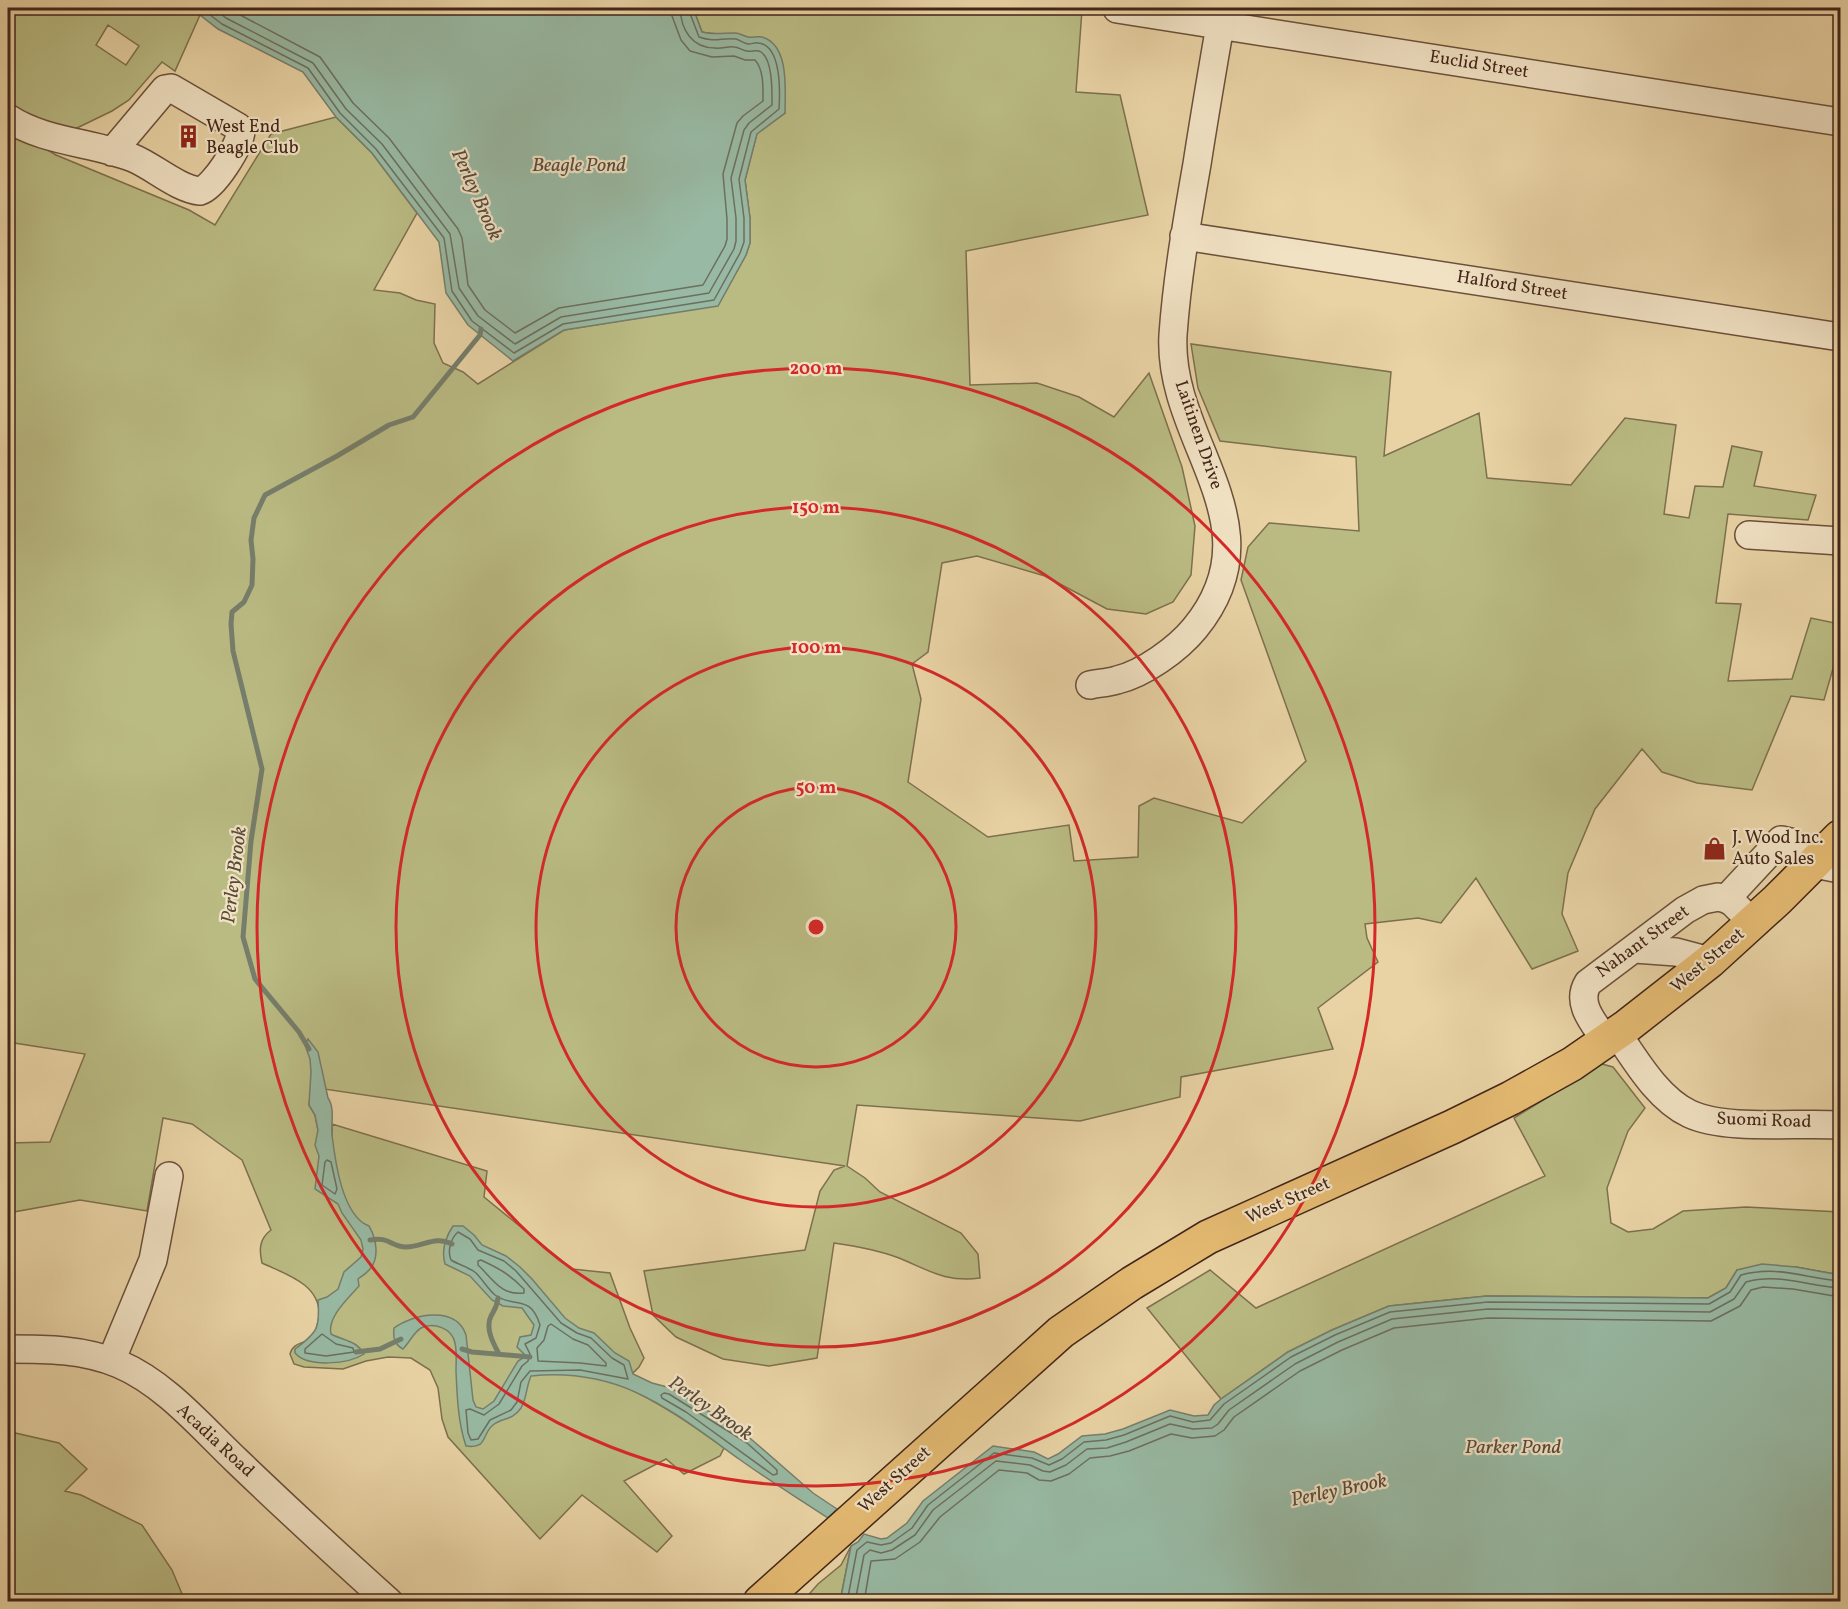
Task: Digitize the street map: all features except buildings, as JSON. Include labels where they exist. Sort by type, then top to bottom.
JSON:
[{"type":"main road","name":"West Street","points":[[760,1602],[1061,1332],[1132,1283],[1208,1237],[1501,1103],[1562,1070],[1611,1037],[1827,867],[1840,837]]},
{"type":"street","name":"Euclid Street","points":[[1116,9],[1222,16],[1840,122]]},
{"type":"street","name":"Laitinen Drive","points":[[1090,685],[1118,680],[1138,672],[1164,656],[1188,636],[1208,611],[1221,582],[1227,550],[1226,524],[1220,500],[1178,385],[1173,338],[1184,236],[1222,16]]},
{"type":"street","points":[[8,118],[64,140],[134,158],[188,188],[200,191],[211,185],[238,144],[241,131],[238,127],[171,88],[165,89],[112,152]]},
{"type":"street","name":"Halford Street","points":[[1184,236],[1840,336]]},
{"type":"street","points":[[1749,535],[1840,541]]},
{"type":"street","points":[[1753,923],[1726,899],[1781,840],[1790,842],[1827,867]]},
{"type":"street","name":"Nahant Street","points":[[1611,1037],[1585,1008],[1583,998],[1588,983],[1685,910],[1703,900],[1718,897],[1726,899]]},
{"type":"street","points":[[1635,949],[1676,952],[1710,961]]},
{"type":"street","name":"Suomi Road","points":[[1611,1037],[1653,1083],[1690,1114],[1731,1123],[1840,1125]]},
{"type":"street","points":[[111,1361],[153,1260],[169,1176]]},
{"type":"street","name":"Acadia Road","points":[[8,1349],[54,1349],[89,1354],[111,1361],[142,1376],[176,1403],[312,1533],[389,1602]]},
{"type":"green space","points":[[8,8],[191,8],[200,15],[175,71],[162,62],[129,100],[77,128],[64,131],[8,107]],"holes":[[[108,25],[139,46],[126,65],[96,45]]]},
{"type":"green space","points":[[693,8],[1066,8],[1082,10],[1076,92],[1120,95],[1148,215],[966,251],[970,385],[1037,383],[1079,397],[1114,417],[1149,373],[1182,467],[1195,526],[1191,575],[1173,602],[1146,614],[1107,609],[1045,576],[977,556],[942,563],[928,652],[912,664],[921,699],[908,782],[988,837],[1069,825],[1074,861],[1138,857],[1139,806],[1154,798],[1242,823],[1306,761],[1241,580],[1248,547],[1269,523],[1359,531],[1356,457],[1220,441],[1198,388],[1191,344],[1391,372],[1384,456],[1479,413],[1487,478],[1571,485],[1625,418],[1676,425],[1664,514],[1689,518],[1695,486],[1723,487],[1732,446],[1762,452],[1754,486],[1816,495],[1808,520],[1728,514],[1716,603],[1741,604],[1728,681],[1792,679],[1811,618],[1840,624],[1840,644],[1824,700],[1791,696],[1752,790],[1697,783],[1662,772],[1642,749],[1595,809],[1568,873],[1562,914],[1578,951],[1532,969],[1476,878],[1441,923],[1418,918],[1365,924],[1367,938],[1378,962],[1318,1008],[1333,1049],[1181,1077],[1180,1097],[1080,1121],[857,1105],[847,1166],[880,1192],[961,1233],[978,1254],[980,1278],[948,1277],[883,1253],[834,1243],[817,1358],[769,1366],[723,1359],[676,1337],[653,1315],[644,1271],[805,1250],[820,1191],[834,1170],[845,1166],[311,1087],[309,1105],[315,1115],[318,1130],[332,1136],[332,1124],[487,1171],[484,1197],[572,1269],[610,1273],[630,1328],[644,1358],[639,1367],[621,1385],[674,1414],[724,1448],[720,1456],[684,1474],[666,1459],[624,1481],[672,1536],[657,1552],[582,1495],[540,1539],[448,1437],[442,1419],[438,1388],[430,1370],[411,1358],[388,1357],[366,1361],[343,1369],[304,1367],[294,1364],[290,1354],[291,1350],[311,1338],[317,1328],[318,1305],[308,1288],[300,1282],[262,1263],[261,1245],[264,1237],[271,1230],[242,1160],[192,1124],[163,1118],[147,1211],[80,1200],[8,1213],[8,1143],[50,1142],[85,1054],[8,1042],[8,126],[56,155],[189,210],[215,225],[271,134],[336,117],[372,153],[417,213],[374,290],[400,293],[416,300],[435,304],[434,343],[443,363],[463,372],[478,384],[564,330],[718,305],[746,255],[750,243],[750,218],[745,180],[757,133],[785,113],[749,38],[702,32]]},
{"type":"green space","points":[[1602,1064],[1613,1067],[1645,1108],[1628,1131],[1607,1188],[1611,1223],[1628,1232],[1653,1229],[1683,1211],[1746,1207],[1840,1212],[1840,1275],[1796,1267],[1737,1270],[1726,1288],[1708,1298],[1487,1296],[1389,1306],[1288,1352],[1221,1399],[1147,1308],[1210,1270],[1256,1308],[1545,1176],[1514,1118]]},
{"type":"green space","points":[[8,1425],[11,1432],[59,1443],[87,1469],[65,1491],[81,1495],[142,1525],[172,1570],[185,1601],[8,1601]]},
{"type":"green space","points":[[851,1546],[842,1601],[792,1602],[795,1597],[800,1596],[804,1600],[818,1584],[841,1565]]},
{"type":"water","name":"Beagle Pond","points":[[191,8],[693,8],[702,32],[737,33],[750,37],[762,37],[771,42],[782,59],[785,113],[757,134],[745,180],[750,218],[750,243],[746,255],[718,306],[564,330],[513,361],[468,325],[446,293],[439,242],[372,153],[336,117],[303,72],[218,29]]},
{"type":"water","points":[[308,1039],[318,1052],[331,1106],[333,1146],[346,1199],[352,1211],[369,1226],[376,1248],[373,1264],[358,1279],[359,1286],[339,1308],[331,1328],[331,1334],[353,1343],[364,1354],[349,1360],[329,1363],[301,1358],[295,1353],[295,1349],[316,1329],[318,1300],[338,1289],[344,1272],[361,1257],[363,1249],[361,1240],[338,1204],[315,1189],[319,1156],[315,1145],[318,1130],[315,1115],[309,1105],[311,1072],[310,1059],[305,1045]]},
{"type":"water","points":[[453,1226],[463,1226],[482,1245],[506,1256],[520,1267],[565,1318],[579,1328],[594,1333],[615,1353],[629,1361],[633,1374],[652,1383],[671,1388],[729,1424],[751,1439],[813,1493],[837,1509],[828,1518],[667,1409],[618,1385],[592,1378],[563,1375],[531,1376],[518,1412],[493,1425],[478,1445],[466,1446],[458,1409],[456,1350],[450,1333],[437,1326],[426,1326],[416,1332],[403,1349],[395,1340],[394,1328],[412,1319],[433,1315],[453,1319],[461,1326],[466,1335],[473,1400],[476,1407],[483,1409],[494,1401],[518,1361],[523,1358],[524,1354],[517,1347],[520,1337],[531,1335],[534,1325],[522,1308],[503,1306],[492,1300],[470,1276],[445,1264],[443,1254],[445,1244]]},
{"type":"water","name":"Parker Pond","points":[[1762,1264],[1840,1275],[1840,1601],[842,1601],[851,1546],[858,1542],[864,1534],[881,1539],[887,1538],[907,1523],[923,1501],[993,1446],[1034,1452],[1048,1459],[1082,1436],[1105,1434],[1123,1429],[1170,1410],[1194,1416],[1208,1415],[1221,1399],[1288,1352],[1389,1306],[1487,1296],[1708,1298],[1726,1288],[1737,1270]]},
{"type":"waterway","name":"Perley Brook","points":[[309,1049],[299,1032],[255,979],[243,937],[251,841],[262,769],[233,651],[231,624],[232,612],[244,602],[252,585],[251,540],[254,518],[265,495],[389,425],[413,417],[480,335],[481,329]]},
{"type":"waterway","points":[[370,1240],[382,1239],[406,1247],[434,1241],[452,1244]]},
{"type":"waterway","points":[[498,1298],[489,1325],[490,1335],[499,1354]]},
{"type":"waterway","name":"Perley Brook","points":[[356,1352],[380,1349],[401,1339]]},
{"type":"waterway","points":[[462,1349],[472,1352],[530,1357]]},
{"type":"place","name":"West End Beagle Club","points":[[188,137]]},
{"type":"place","name":"J. Wood Inc. Auto Sales","points":[[1714,848]]}]
